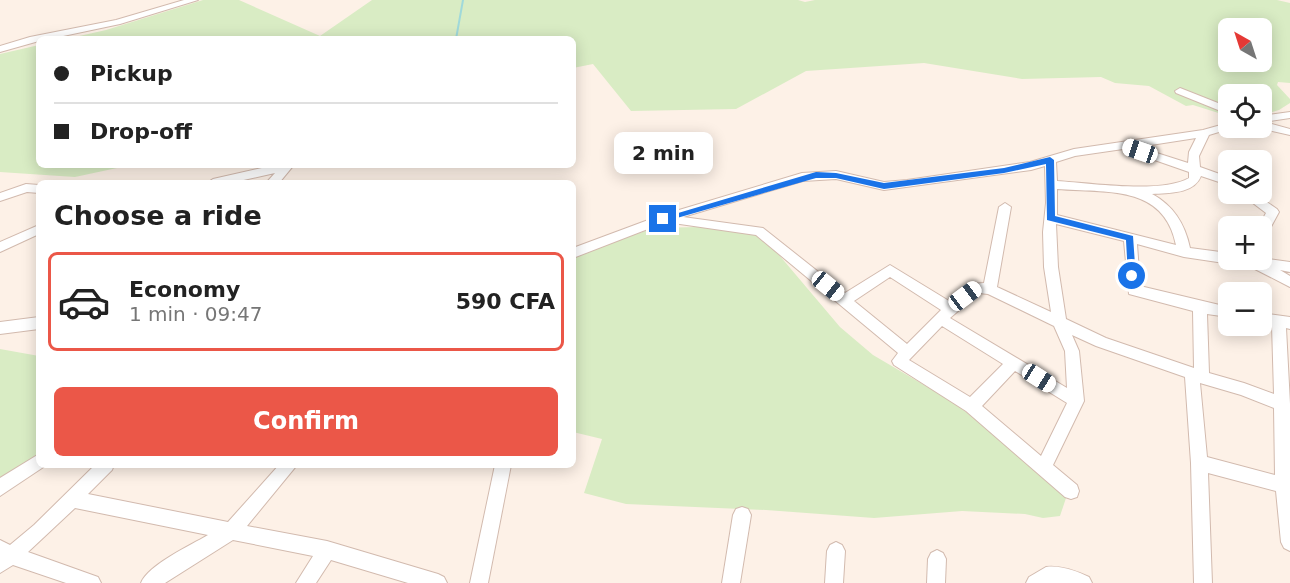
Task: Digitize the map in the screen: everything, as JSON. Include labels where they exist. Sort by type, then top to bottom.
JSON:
[{"type":"street","points":[[51,36],[102,26],[194,0]]},
{"type":"street","points":[[0,49],[36,39]]},
{"type":"street","points":[[1180,91],[1218,107]]},
{"type":"street","points":[[1272,117],[1290,115]]},
{"type":"street","points":[[1272,128],[1290,132]]},
{"type":"street","points":[[576,252],[663,219],[816,175],[836,175],[884,186],[1004,170],[1122,145],[1218,129]]},
{"type":"street","points":[[1052,185],[1128,190],[1179,189],[1191,183],[1195,178],[1194,151],[1204,133]]},
{"type":"street","points":[[1122,145],[1218,178]]},
{"type":"street","points":[[1044,467],[1076,401],[1072,351],[1060,323],[1049,247],[1052,185],[1050,160]]},
{"type":"street","points":[[226,180],[278,168]]},
{"type":"street","points":[[275,180],[285,168]]},
{"type":"street","points":[[0,197],[26,188],[36,189]]},
{"type":"street","points":[[1128,190],[1151,198],[1172,217],[1180,229],[1184,252]]},
{"type":"street","points":[[1261,204],[1273,212],[1271,216]]},
{"type":"street","points":[[990,289],[1005,207]]},
{"type":"street","points":[[1050,218],[1184,252],[1218,257]]},
{"type":"street","points":[[663,219],[759,231],[908,353]]},
{"type":"street","points":[[0,247],[36,230]]},
{"type":"street","points":[[1130,238],[1134,290],[1218,311]]},
{"type":"street","points":[[1272,264],[1290,267]]},
{"type":"street","points":[[845,300],[890,270],[945,314],[1014,363],[1076,401]]},
{"type":"street","points":[[1266,270],[1290,282]]},
{"type":"street","points":[[1071,491],[971,406],[899,361],[945,314],[977,288],[990,289],[1101,342],[1197,376],[1244,389],[1285,413]]},
{"type":"street","points":[[1200,308],[1197,376],[1203,583]]},
{"type":"street","points":[[1284,322],[1284,485],[1290,542]]},
{"type":"street","points":[[0,328],[36,323]]},
{"type":"street","points":[[971,406],[1014,363]]},
{"type":"street","points":[[0,488],[36,463]]},
{"type":"street","points":[[1199,463],[1284,485]]},
{"type":"street","points":[[4,556],[40,531],[103,468]]},
{"type":"street","points":[[150,583],[173,566],[231,531],[286,468]]},
{"type":"street","points":[[479,583],[502,468]]},
{"type":"street","points":[[71,499],[327,550],[438,583]]},
{"type":"street","points":[[731,583],[742,515]]},
{"type":"street","points":[[305,583],[327,550]]},
{"type":"street","points":[[834,583],[837,551]]},
{"type":"street","points":[[4,556],[92,583]]},
{"type":"street","points":[[936,583],[937,559]]},
{"type":"street","points":[[1035,583],[1046,575],[1053,574],[1083,583]]},
{"type":"green space","points":[[203,0],[239,0],[320,36],[79,36]]},
{"type":"green space","points":[[372,0],[798,0],[805,2],[815,0],[1277,0],[1290,3],[1290,83],[1278,82],[1277,85],[1290,99],[1290,103],[1272,112],[1272,84],[1218,84],[1218,113],[1193,105],[1186,106],[1149,86],[1115,83],[1101,77],[1022,79],[924,63],[806,71],[736,109],[631,111],[593,64],[576,67],[576,36],[320,36]]},
{"type":"green space","points":[[36,46],[36,168],[117,168],[75,177],[0,172],[0,54]]},
{"type":"green space","points":[[698,227],[757,235],[774,249],[840,327],[873,355],[953,402],[1014,449],[1067,495],[1060,516],[1043,518],[1025,514],[962,511],[874,518],[766,510],[626,504],[584,493],[602,439],[576,433],[576,256],[653,228]]},
{"type":"green space","points":[[0,349],[36,355],[36,456],[0,479]]},
{"type":"waterway","points":[[457,36],[463,0]]},
{"type":"route","points":[[663,219],[802,177],[836,175],[884,186],[1031,166],[1050,160],[1052,203],[1050,218],[1130,238],[1132,276]]}]
